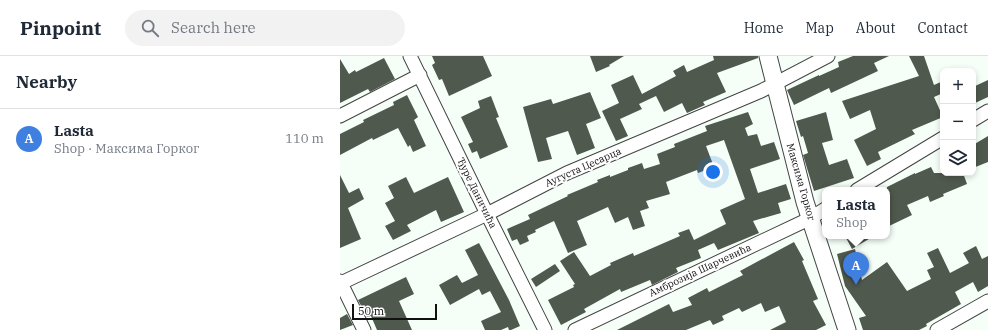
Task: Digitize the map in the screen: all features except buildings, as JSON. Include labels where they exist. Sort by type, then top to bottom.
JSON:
[{"type":"street","name":"Ђуре Даничића","points":[[410,56],[545,330]]},
{"type":"street","name":"Максима Горког","points":[[768,56],[805,202],[818,213],[822,229]]},
{"type":"street","name":"Аугуста Цесарца","points":[[340,282],[487,214],[567,173],[774,84],[828,56]]},
{"type":"street","points":[[340,116],[420,75]]},
{"type":"street","points":[[976,118],[988,112]]},
{"type":"street","points":[[862,187],[940,140]]},
{"type":"street","name":"Амброзија Шарчевића","points":[[575,330],[818,213]]},
{"type":"street","name":"Максима Горког","points":[[824,239],[847,330]]},
{"type":"street","points":[[340,282],[364,330]]},
{"type":"street","points":[[937,330],[988,301]]},
{"type":"place","name":"Lasta","points":[[856,285]]}]
